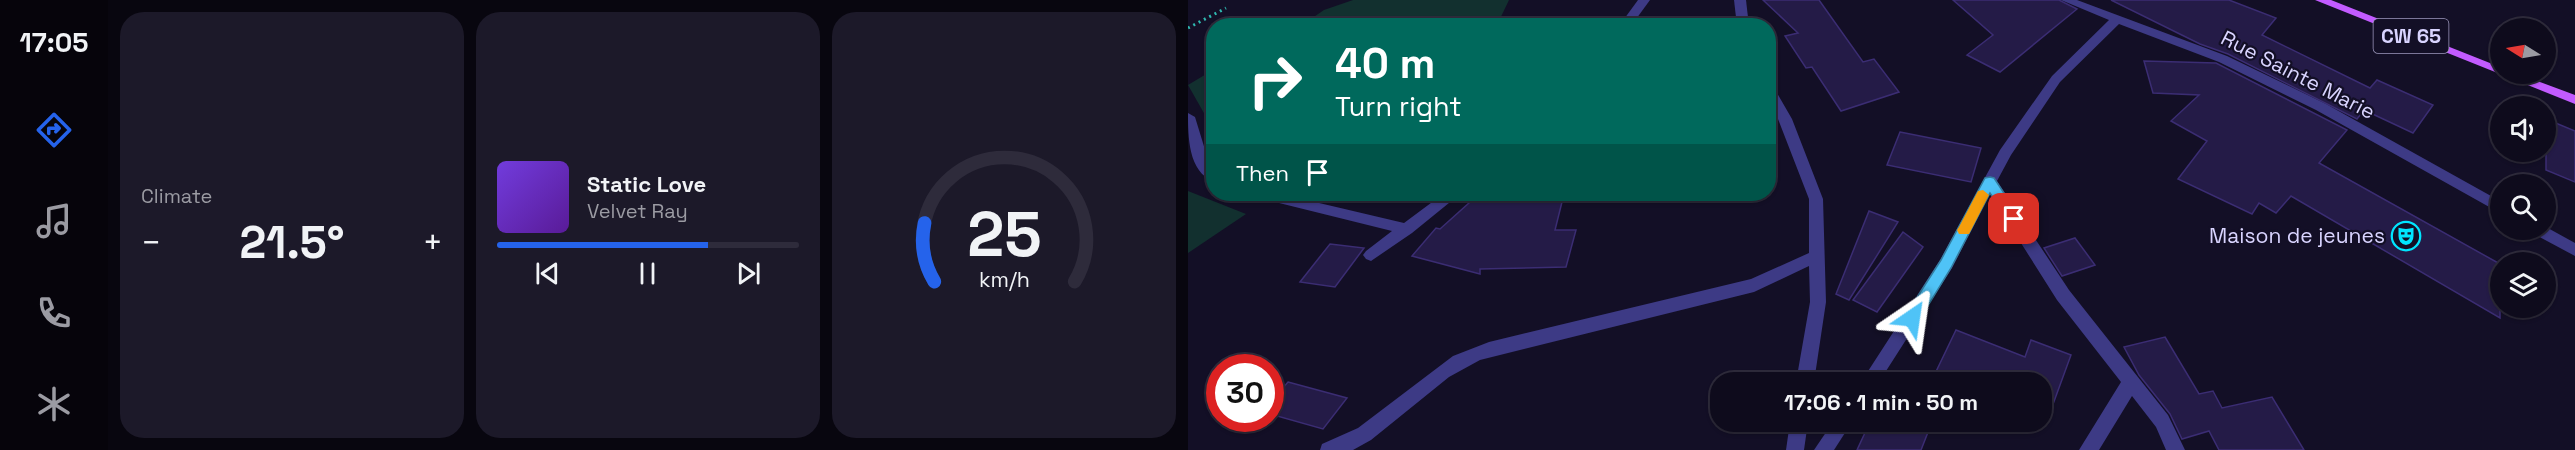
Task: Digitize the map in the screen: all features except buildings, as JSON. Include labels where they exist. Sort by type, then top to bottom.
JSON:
[{"type":"main road","name":"CW 65","points":[[2321,0],[2490,67]]},
{"type":"main road","points":[[2533,84],[2575,100]]},
{"type":"street","points":[[1631,18],[1644,0]]},
{"type":"street","points":[[1740,0],[1742,18]]},
{"type":"street","name":"Rue Sainte Marie","points":[[2067,0],[2223,59],[2321,107],[2490,201]]},
{"type":"street","points":[[1876,372],[1946,264],[2006,153],[2056,79],[2118,18]]},
{"type":"street","points":[[1776,103],[1785,119],[1816,199],[1818,302],[1807,372]]},
{"type":"street","points":[[1188,117],[1206,170]]},
{"type":"street","points":[[1990,182],[2063,295],[2162,421],[2176,450]]},
{"type":"street","points":[[1288,201],[1407,229]]},
{"type":"street","points":[[1371,255],[1444,201]]},
{"type":"street","points":[[2556,239],[2575,250]]},
{"type":"street","points":[[1329,450],[1340,447],[1369,431],[1459,361],[1489,349],[1754,285],[1817,256]]},
{"type":"street","points":[[2088,450],[2131,382]]},
{"type":"street","points":[[1795,450],[1798,432]]},
{"type":"street","points":[[1823,450],[1836,432]]},
{"type":"path","points":[[1207,18],[1226,8]]},
{"type":"path","points":[[1188,28],[1206,19]]},
{"type":"green space","points":[[1353,0],[1509,0],[1500,18],[1312,18],[1324,10]]},
{"type":"green space","points":[[1206,74],[1206,117],[1188,85]]},
{"type":"green space","points":[[1188,191],[1206,198],[1206,201],[1213,201],[1246,214],[1188,253]]},
{"type":"slow traffic","points":[[1964,230],[1983,195]]},
{"type":"place","name":"Maison de jeunes","points":[[2406,236]]},
{"type":"route","points":[[1912,318],[1946,264],[1990,182],[2014,219]]}]
